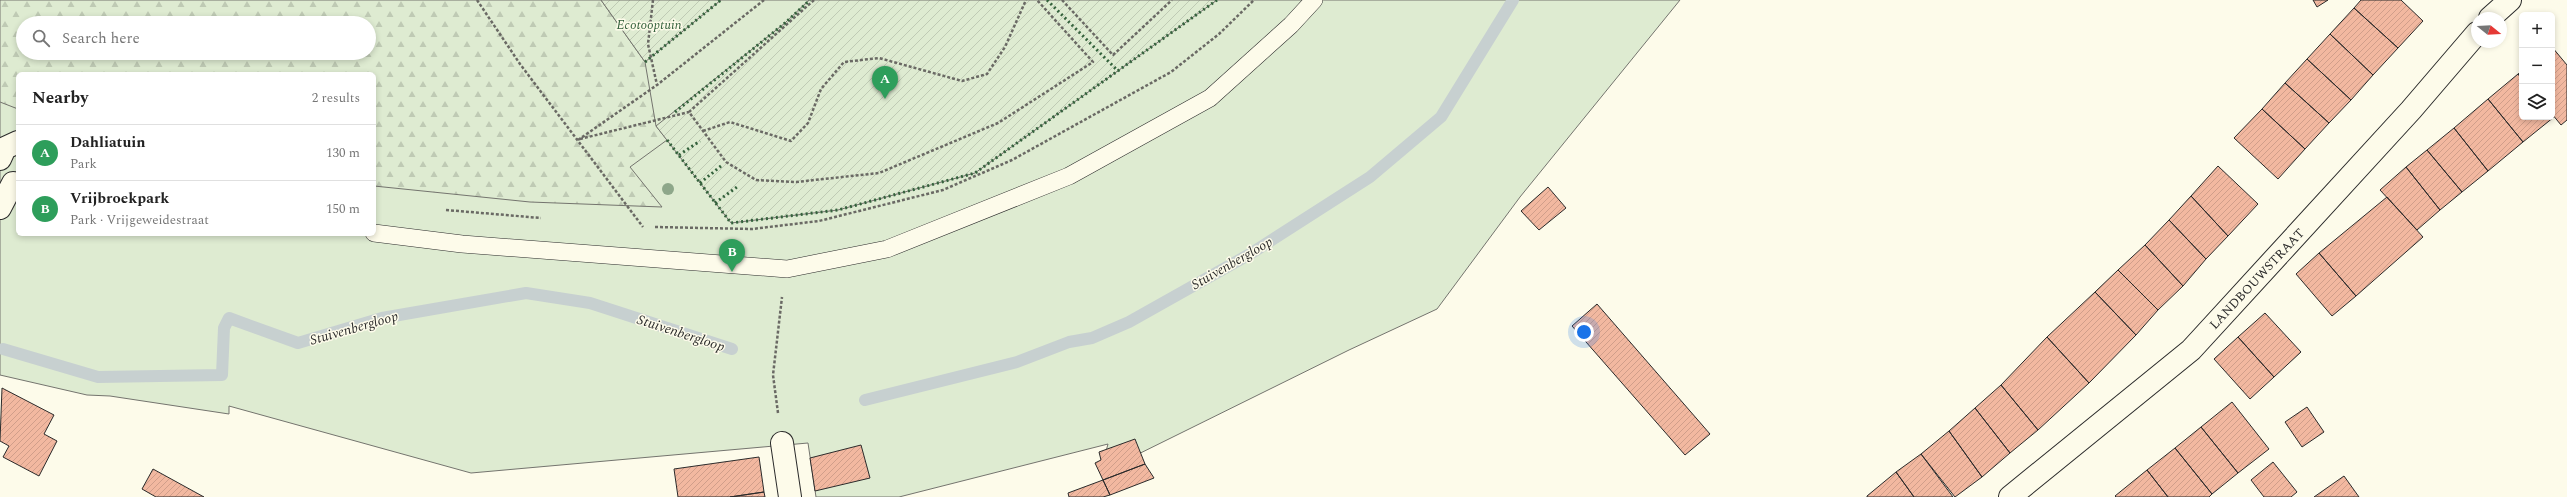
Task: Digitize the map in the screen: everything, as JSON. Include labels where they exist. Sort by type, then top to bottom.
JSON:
[{"type":"street","points":[[2497,12],[2510,0]]},
{"type":"street","name":"LANDBOUWSTRAAT","points":[[2010,497],[2191,350],[2411,110],[2471,40]]},
{"type":"street","points":[[0,208],[8,162]]},
{"type":"street","points":[[782,443],[790,497]]},
{"type":"lane","points":[[376,233],[462,244],[786,269],[887,249],[1069,176],[1210,98],[1291,25],[1314,0]]},
{"type":"path","points":[[477,0],[520,64],[643,227]]},
{"type":"path","points":[[653,0],[648,44],[657,85]]},
{"type":"path","points":[[578,140],[657,85],[764,0]]},
{"type":"path","points":[[578,140],[689,112],[814,0]]},
{"type":"path","points":[[703,131],[730,122],[792,142],[808,123],[821,89],[844,62],[879,58],[962,81],[987,74],[1005,47],[1026,0]]},
{"type":"path","points":[[689,112],[726,162],[756,180],[796,182],[879,173],[998,124],[1094,62],[1037,0]]},
{"type":"path","points":[[1062,0],[1112,55],[1172,0]]},
{"type":"path","points":[[635,226],[752,229],[819,221],[943,190],[1012,160],[1171,72],[1219,34],[1254,0]]},
{"type":"path","points":[[445,210],[548,219]]},
{"type":"path","points":[[782,443],[772,375],[776,327],[786,269]]},
{"type":"green space","points":[[0,0],[1680,0],[1520,197],[1437,309],[1349,350],[1100,473],[1108,444],[899,497],[816,497],[808,443],[471,473],[229,406],[229,414],[110,396],[87,395],[0,375]]},
{"type":"green space","points":[[0,0],[601,0],[645,62],[656,126],[667,140],[630,167],[662,207],[530,202],[376,186],[376,72],[16,72],[16,108],[0,102]]},
{"type":"green space","name":"Ecotooptuin","points":[[601,0],[721,0],[645,62]]},
{"type":"green space","points":[[809,0],[1217,0],[975,173],[838,210],[731,223],[656,126],[785,23]]},
{"type":"building","points":[[2313,0],[2328,0],[2317,7]]},
{"type":"building","points":[[2361,0],[2401,0],[2423,21],[2398,48],[2354,8]]},
{"type":"building","points":[[2354,8],[2398,48],[2373,75],[2330,34]]},
{"type":"building","points":[[2330,34],[2373,75],[2351,100],[2307,59]]},
{"type":"building","points":[[2555,51],[2567,65],[2567,120],[2561,125],[2555,118]]},
{"type":"building","points":[[2307,59],[2351,100],[2329,123],[2285,83]]},
{"type":"building","points":[[2518,74],[2519,120],[2550,120],[2523,142],[2488,99]]},
{"type":"building","points":[[2285,83],[2329,123],[2305,149],[2262,109]]},
{"type":"building","points":[[2488,99],[2523,142],[2488,171],[2454,128]]},
{"type":"building","points":[[2262,109],[2305,149],[2278,179],[2234,138]]},
{"type":"building","points":[[2454,128],[2488,171],[2462,192],[2427,150]]},
{"type":"building","points":[[2427,150],[2462,192],[2440,210],[2406,167]]},
{"type":"building","points":[[2218,166],[2258,204],[2228,236],[2191,196]]},
{"type":"building","points":[[2406,167],[2440,210],[2417,230],[2380,190]]},
{"type":"building","points":[[1548,187],[1566,208],[1539,230],[1521,211]]},
{"type":"building","points":[[2191,196],[2228,236],[2206,259],[2169,220]]},
{"type":"building","points":[[2387,197],[2423,237],[2356,296],[2319,253]]},
{"type":"building","points":[[2169,220],[2206,259],[2183,286],[2145,245]]},
{"type":"building","points":[[2145,245],[2183,286],[2158,310],[2118,270]]},
{"type":"building","points":[[2319,253],[2356,296],[2332,316],[2296,274]]},
{"type":"building","points":[[2118,270],[2158,310],[2136,335],[2095,292]]},
{"type":"building","points":[[2095,292],[2136,335],[2089,383],[2047,337]]},
{"type":"building","points":[[1597,304],[1710,434],[1685,455],[1572,326]]},
{"type":"building","points":[[2265,313],[2301,352],[2274,377],[2238,337]]},
{"type":"building","points":[[2047,337],[2089,383],[2038,430],[2001,385]]},
{"type":"building","points":[[2238,337],[2274,377],[2250,399],[2214,359]]},
{"type":"building","points":[[2001,385],[2038,430],[2010,453],[1975,408]]},
{"type":"building","points":[[2,388],[54,415],[44,434],[57,441],[39,476],[3,457],[9,446],[0,441]]},
{"type":"building","points":[[2232,402],[2269,449],[2238,473],[2201,427]]},
{"type":"building","points":[[2307,407],[2324,432],[2302,447],[2285,422]]},
{"type":"building","points":[[1975,408],[2010,453],[1982,477],[1949,431]]},
{"type":"building","points":[[2201,427],[2238,473],[2212,494],[2175,448]]},
{"type":"building","points":[[1949,431],[1982,477],[1955,497],[1921,454]]},
{"type":"building","points":[[1135,439],[1145,464],[1103,480],[1095,463],[1101,460],[1099,452]]},
{"type":"building","points":[[861,445],[870,478],[815,491],[810,458]]},
{"type":"building","points":[[2175,448],[2212,494],[2209,497],[2168,497],[2147,470]]},
{"type":"building","points":[[1921,454],[1953,497],[1914,497],[1896,472]]},
{"type":"building","points":[[759,457],[764,492],[730,497],[678,497],[674,469]]},
{"type":"building","points":[[2273,462],[2297,492],[2291,497],[2264,497],[2251,480]]},
{"type":"building","points":[[1145,464],[1154,478],[1110,495],[1103,480]]},
{"type":"building","points":[[153,469],[204,497],[156,497],[142,489]]},
{"type":"building","points":[[2147,470],[2168,497],[2115,496]]},
{"type":"building","points":[[1896,472],[1914,497],[1867,497],[1867,496]]},
{"type":"building","points":[[2344,476],[2359,497],[2314,497]]},
{"type":"building","points":[[1103,480],[1110,495],[1103,497],[1069,497],[1068,493]]},
{"type":"building","points":[[764,492],[765,497],[730,497]]},
{"type":"waterway","name":"Stuivenbergloop","points":[[865,400],[1017,362],[1069,342],[1092,338],[1129,322],[1250,254],[1370,177],[1441,117],[1513,0]]},
{"type":"waterway","name":"Stuivenbergloop","points":[[3,349],[98,377],[222,375],[224,328],[229,318],[298,343],[382,318],[526,293],[590,303],[732,349]]},
{"type":"hedge","points":[[645,62],[721,0]]},
{"type":"hedge","points":[[675,112],[785,23],[810,0]]},
{"type":"hedge","points":[[1047,0],[1118,71]]},
{"type":"hedge","points":[[667,140],[731,223],[838,210],[975,173],[1217,0]]},
{"type":"hedge","points":[[679,155],[700,141]]},
{"type":"hedge","points":[[700,183],[721,166]]},
{"type":"hedge","points":[[715,203],[737,187]]},
{"type":"place","name":"Dahliatuin","points":[[885,99]]},
{"type":"place","name":"Vrijbroekpark","points":[[732,272]]}]
